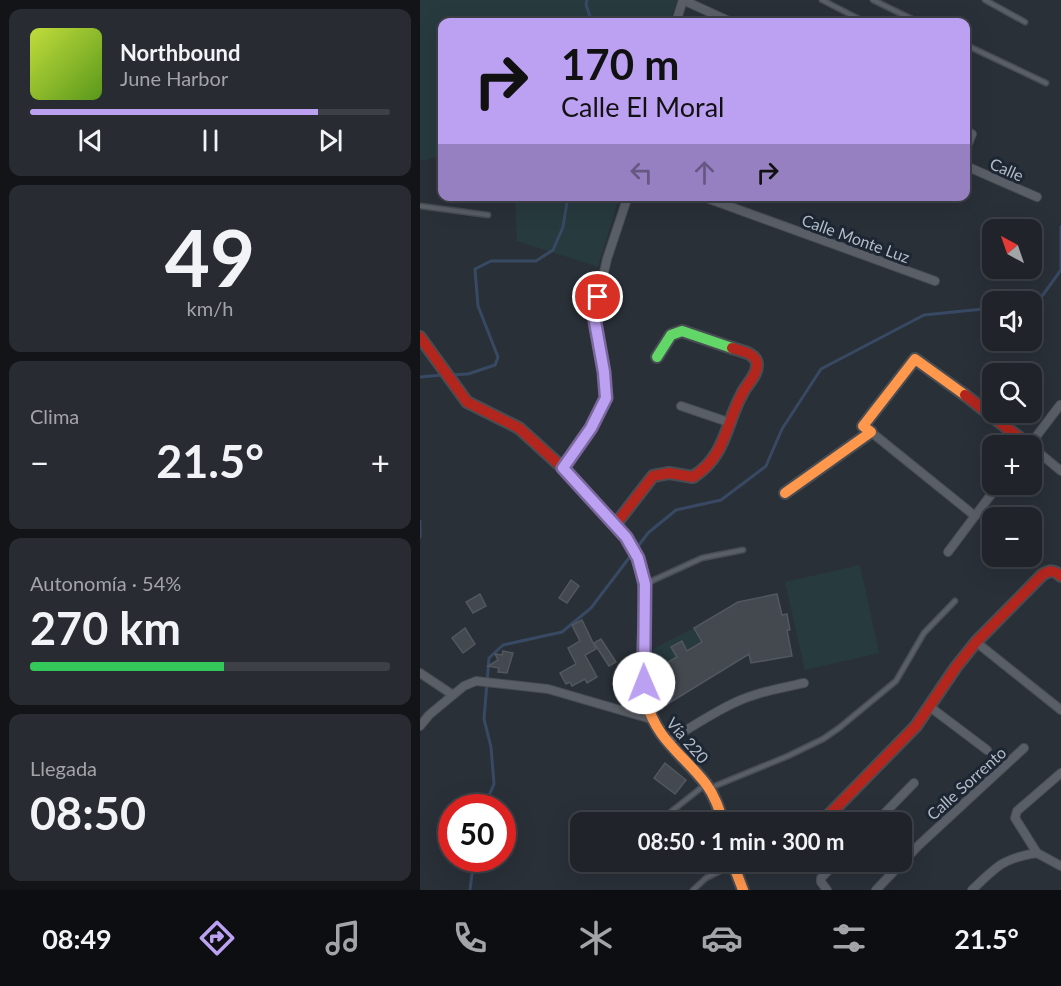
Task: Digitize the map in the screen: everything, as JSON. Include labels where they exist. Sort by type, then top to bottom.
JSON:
[{"type":"street","points":[[677,18],[683,0],[722,18]]},
{"type":"street","name":"Calle","points":[[970,168],[1037,196]]},
{"type":"street","points":[[563,468],[591,428],[606,398],[594,316],[607,259],[626,201]]},
{"type":"street","name":"Calle Monte Luz","points":[[715,201],[935,281]]},
{"type":"street","points":[[615,525],[653,476],[669,473],[693,477],[705,469],[723,445],[741,396],[757,364],[754,357],[748,353],[682,331],[671,335],[657,357]]},
{"type":"street","name":"Vía 220","points":[[420,337],[467,402],[519,428],[563,468],[626,537],[638,558],[645,584],[643,669],[645,696],[651,718],[668,742],[708,786],[716,798],[720,812]]},
{"type":"street","points":[[975,516],[863,426],[915,360],[982,406]]},
{"type":"street","points":[[1038,435],[1060,405]]},
{"type":"street","points":[[681,406],[731,423]]},
{"type":"street","points":[[1004,423],[1018,435]]},
{"type":"street","points":[[784,493],[871,432]]},
{"type":"street","points":[[1042,456],[1061,471]]},
{"type":"street","points":[[948,552],[991,495]]},
{"type":"street","points":[[832,812],[916,726],[976,642],[1042,575],[1048,571],[1055,571],[1061,576]]},
{"type":"street","points":[[976,642],[1061,710]]},
{"type":"street","points":[[420,673],[453,695]]},
{"type":"street","points":[[420,726],[429,715],[464,686],[476,681],[548,689],[651,718]]},
{"type":"street","points":[[668,742],[707,717],[738,701],[764,692],[804,683]]},
{"type":"street","points":[[930,707],[987,750]]},
{"type":"street","name":"Calle Sorrento","points":[[876,890],[919,845],[1024,748]]},
{"type":"street","points":[[1061,773],[1017,811],[1015,818],[1037,853],[1061,866]]},
{"type":"street","points":[[886,812],[914,783]]},
{"type":"street","points":[[972,890],[1005,861],[1017,856],[1037,853]]},
{"type":"street","points":[[737,872],[744,890]]},
{"type":"street","points":[[827,872],[821,878],[821,882],[827,890]]},
{"type":"lane","points":[[822,0],[857,18]]},
{"type":"lane","points":[[873,0],[910,18]]},
{"type":"lane","points":[[985,0],[1025,22]]},
{"type":"lane","points":[[970,47],[1046,83]]},
{"type":"lane","points":[[420,206],[488,215]]},
{"type":"lane","points":[[645,584],[702,558],[743,550]]},
{"type":"lane","points":[[672,812],[708,786],[788,756],[824,739],[896,681],[924,633],[955,601]]},
{"type":"lane","points":[[693,890],[717,872]]},
{"type":"green space","points":[[420,0],[677,0],[671,18],[438,18],[438,157],[420,161]]},
{"type":"green space","points":[[515,201],[618,201],[598,267],[517,241]]},
{"type":"green space","points":[[860,565],[879,653],[805,670],[785,582]]},
{"type":"green space","points":[[694,628],[702,642],[687,651],[682,641],[672,647],[677,657],[665,664],[670,674],[654,684],[666,705],[663,708],[648,681],[653,649]]},
{"type":"building","points":[[571,580],[579,586],[567,603],[559,598]]},
{"type":"building","points":[[480,594],[486,606],[473,613],[466,602]]},
{"type":"building","points":[[777,594],[782,615],[787,614],[790,630],[787,630],[792,656],[751,663],[749,654],[666,705],[654,684],[670,674],[665,664],[677,657],[671,647],[682,641],[687,651],[702,642],[694,628],[738,602]]},
{"type":"building","points":[[582,620],[596,649],[585,655],[597,677],[587,683],[585,679],[572,686],[570,682],[566,684],[560,673],[576,664],[568,648],[580,641],[572,625]]},
{"type":"building","points":[[465,628],[475,644],[463,653],[452,638]]},
{"type":"building","points":[[601,639],[616,662],[609,666],[594,643]]},
{"type":"building","points":[[503,651],[513,653],[507,673],[498,672],[499,668],[488,666],[498,660],[495,654],[502,655]]},
{"type":"building","points":[[665,763],[686,780],[675,794],[654,778]]},
{"type":"waterway","points":[[587,0],[586,5],[591,18]]},
{"type":"waterway","points":[[450,375],[468,374],[495,365],[498,357],[478,306],[475,269],[491,261],[536,261],[553,250],[563,227],[567,201]]},
{"type":"waterway","points":[[1061,227],[1061,268]]},
{"type":"waterway","points":[[1042,296],[1061,270]]},
{"type":"waterway","points":[[636,549],[648,533],[676,510],[721,500],[766,466],[782,429],[821,369],[924,315],[982,309]]},
{"type":"waterway","points":[[420,377],[443,375]]},
{"type":"waterway","points":[[420,521],[420,537]]},
{"type":"waterway","points":[[490,794],[494,784],[491,747],[484,719],[489,658],[503,645],[562,632],[591,608],[632,554]]},
{"type":"waterway","points":[[470,890],[472,872]]},
{"type":"traffic: fast","points":[[657,357],[671,335],[682,331],[732,348]]},
{"type":"traffic: slow","points":[[785,493],[871,432],[863,426],[915,359],[965,395]]},
{"type":"traffic: slow","points":[[624,535],[636,554],[645,594],[643,679],[646,700],[656,726],[709,789],[719,812]]},
{"type":"traffic: slow","points":[[736,872],[743,890]]},
{"type":"traffic: jam","points":[[420,337],[467,402],[519,428],[563,468],[624,535]]},
{"type":"traffic: jam","points":[[615,525],[653,476],[669,473],[693,477],[704,469],[719,450],[736,406],[757,369],[756,361],[751,355],[732,348]]},
{"type":"traffic: jam","points":[[965,395],[1016,435]]},
{"type":"traffic: jam","points":[[832,812],[916,726],[976,642],[1042,575],[1052,571],[1061,576]]},
{"type":"route","points":[[598,297],[594,316],[606,398],[591,428],[563,468],[626,537],[638,558],[645,584],[644,683]]}]
